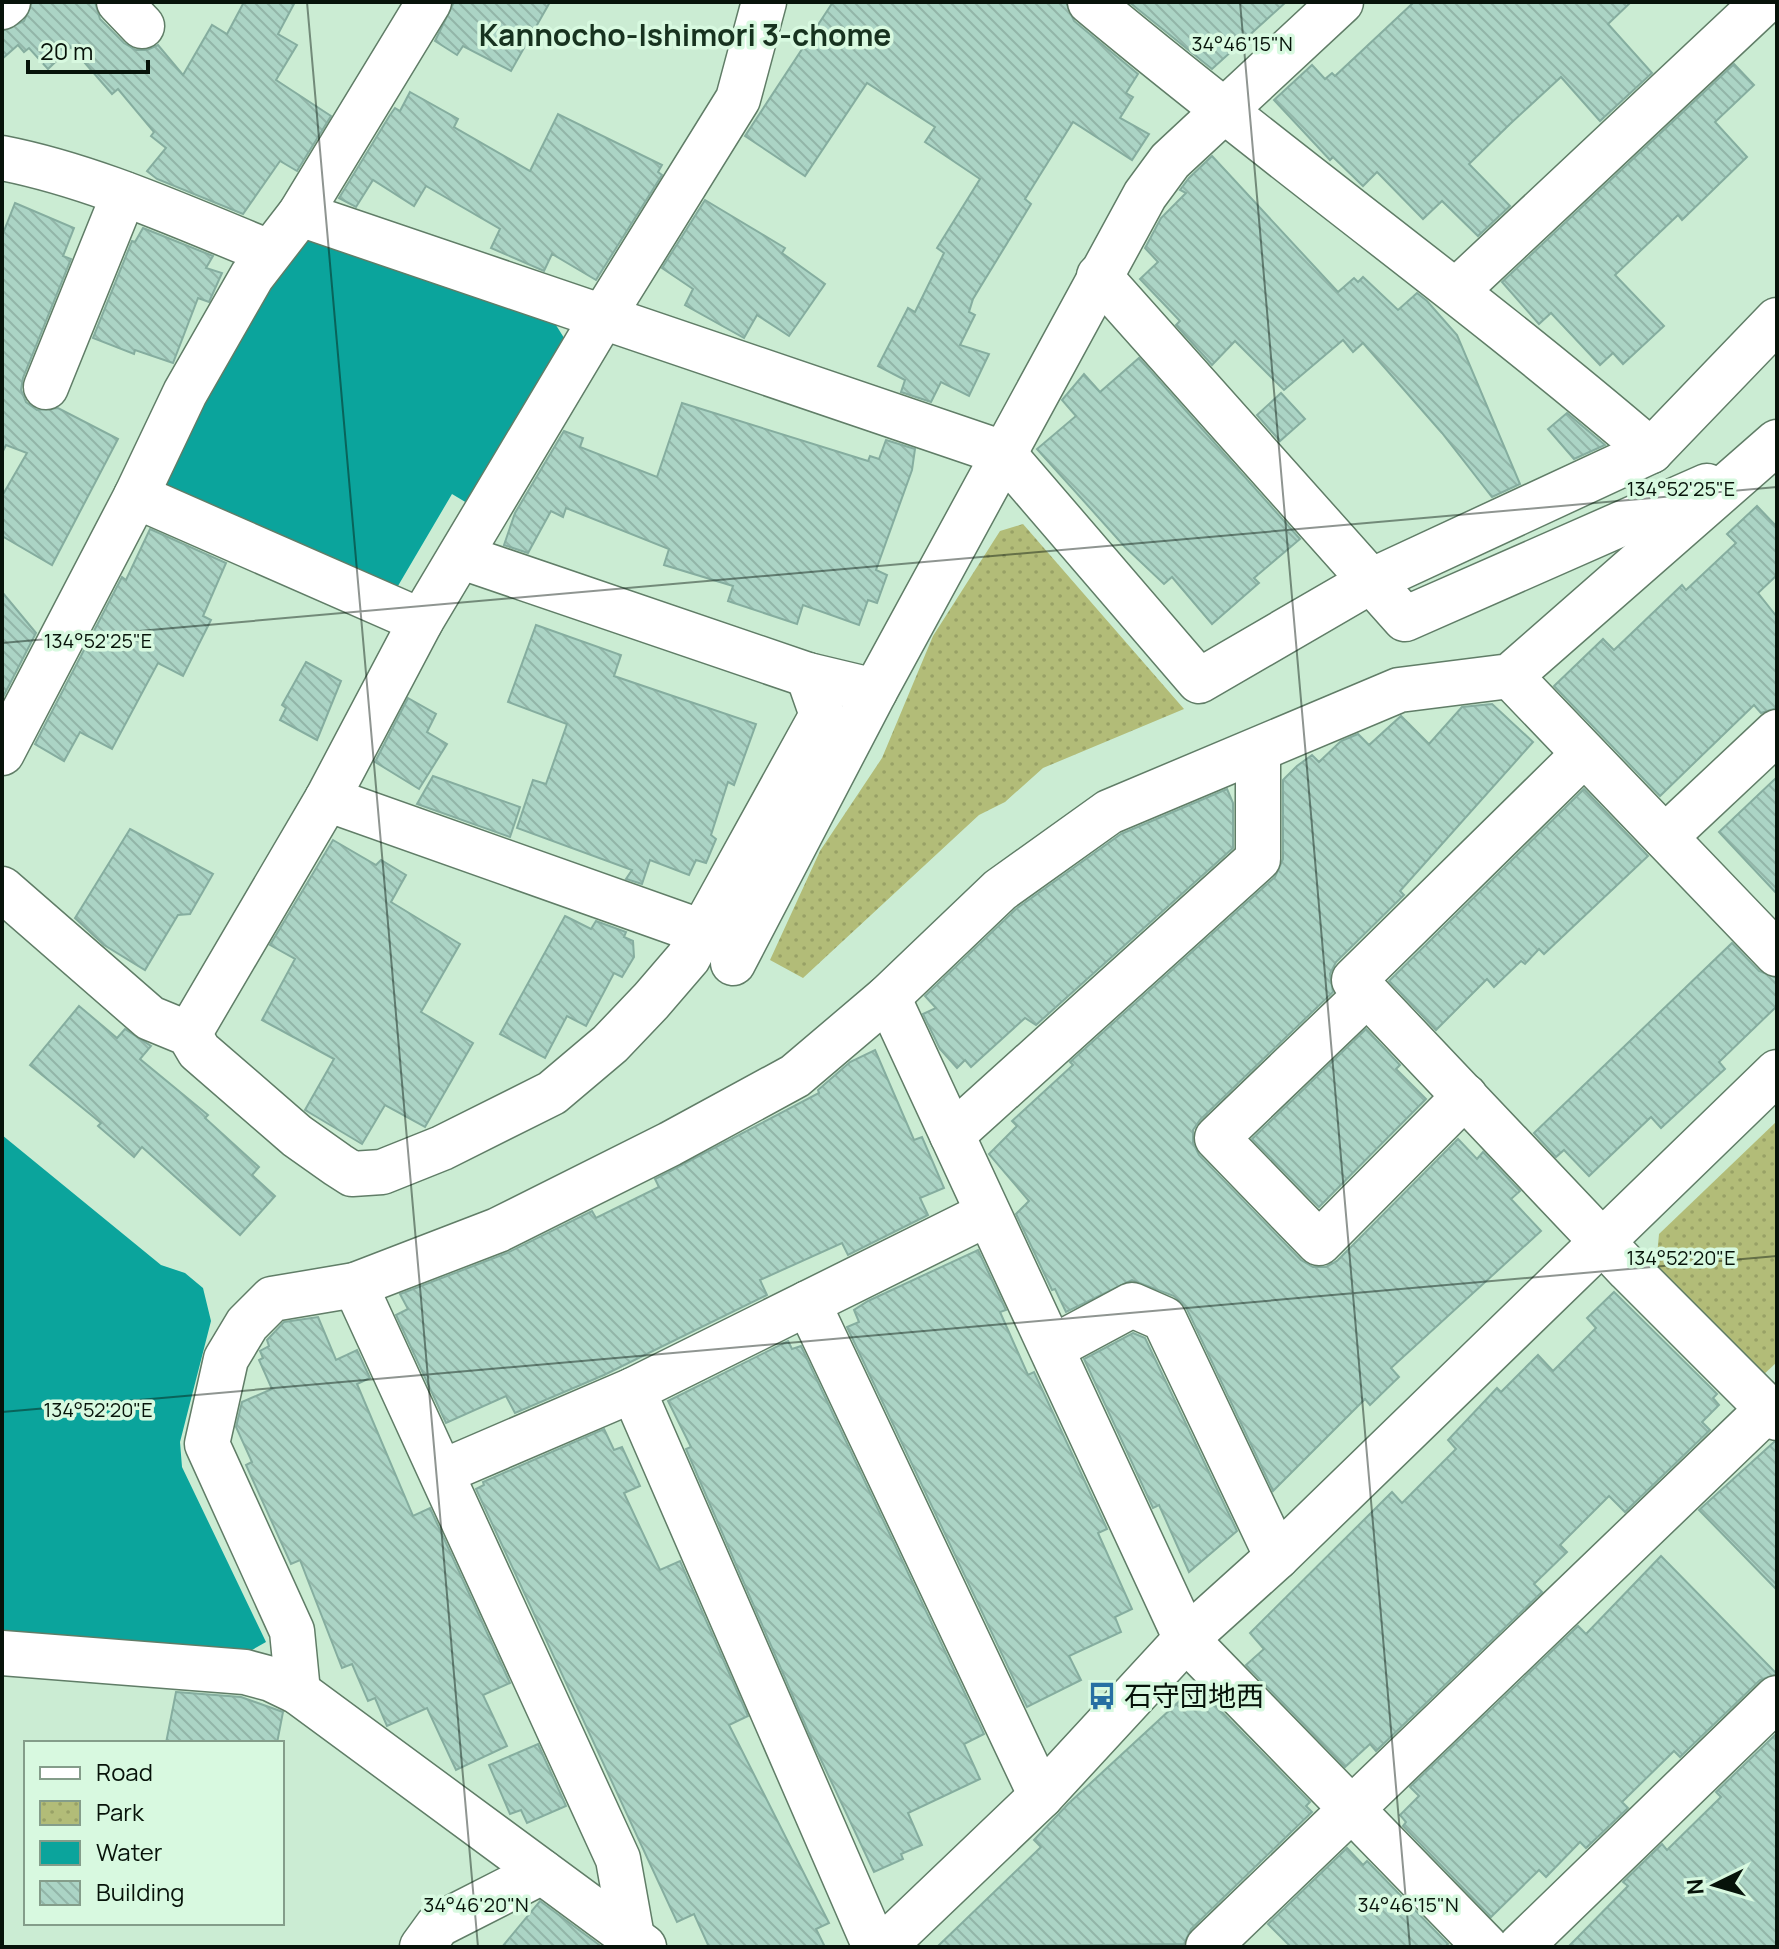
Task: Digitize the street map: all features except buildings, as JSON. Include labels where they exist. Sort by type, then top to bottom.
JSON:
[{"type":"street","points":[[2,7],[8,2]]},
{"type":"street","points":[[189,1034],[327,799],[421,621],[602,318],[738,99],[764,2]]},
{"type":"street","points":[[1090,2],[1223,113],[1456,291],[1651,451]]},
{"type":"street","points":[[733,963],[875,691],[1145,195],[1170,161],[1341,2]]},
{"type":"street","points":[[1456,291],[1764,2]]},
{"type":"street","points":[[3,746],[136,496],[185,393],[269,252],[300,214],[425,3]]},
{"type":"street","points":[[2,158],[43,166],[124,194],[269,252]]},
{"type":"street","points":[[46,387],[124,194]]},
{"type":"street","points":[[300,214],[1003,453],[1199,681],[1373,580],[1651,451],[1777,320]]},
{"type":"street","points":[[1099,276],[1405,619],[1763,454]]},
{"type":"street","points":[[298,1692],[292,1631],[207,1444],[226,1359],[247,1324],[272,1299],[355,1285],[498,1230],[670,1144],[795,1076],[888,997],[1000,890],[1109,812],[1258,753],[1399,690],[1510,676],[1763,454]]},
{"type":"street","points":[[136,496],[421,621]]},
{"type":"street","points":[[462,557],[808,675],[875,691]]},
{"type":"street","points":[[2,889],[150,1018],[189,1034],[199,1051],[297,1136],[352,1174],[366,1176],[411,1162],[552,1093],[610,1044],[651,1001],[688,958],[822,715],[808,675]]},
{"type":"street","points":[[1510,676],[1777,954]]},
{"type":"street","points":[[1665,837],[1777,732]]},
{"type":"street","points":[[952,1135],[1258,859],[1258,753]]},
{"type":"street","points":[[1208,1947],[1773,1413],[1602,1240],[1354,980],[1583,755]]},
{"type":"street","points":[[327,799],[702,932]]},
{"type":"street","points":[[1367,994],[1217,1138],[1319,1243],[1465,1096]]},
{"type":"street","points":[[888,997],[1186,1639],[1486,1947]]},
{"type":"street","points":[[883,1947],[1041,1796],[1186,1639],[1277,1557],[1777,1072]]},
{"type":"street","points":[[442,1472],[633,1390],[987,1214]]},
{"type":"street","points":[[355,1285],[618,1859],[626,1940]]},
{"type":"street","points":[[808,1303],[1041,1796]]},
{"type":"street","points":[[1052,1348],[1132,1305],[1164,1319],[1277,1557]]},
{"type":"street","points":[[633,1390],[875,1947]]},
{"type":"street","points":[[2,1653],[245,1672],[271,1679],[298,1692],[542,1872],[626,1940]]},
{"type":"street","points":[[1520,1947],[1777,1698]]},
{"type":"street","points":[[422,1947],[438,1925],[542,1872]]},
{"type":"green space","points":[[1023,524],[1184,709],[1043,768],[1005,802],[979,815],[803,978],[770,960],[820,851],[882,758],[933,636],[1000,531]]},
{"type":"green space","points":[[1777,1121],[1777,1362],[1761,1377],[1656,1266],[1659,1234]]},
{"type":"water","points":[[310,239],[554,322],[566,341],[472,506],[452,494],[395,591],[168,495],[162,474],[285,247]]},
{"type":"water","points":[[2,1135],[161,1265],[185,1273],[203,1288],[211,1321],[180,1442],[182,1467],[266,1642],[238,1658],[2,1632]]},
{"type":"place","name":"石守団地西","points":[[1102,1696]]},
{"type":"district","name":"Kannocho-Ishimori 3-chome","points":[[685,36]]}]
